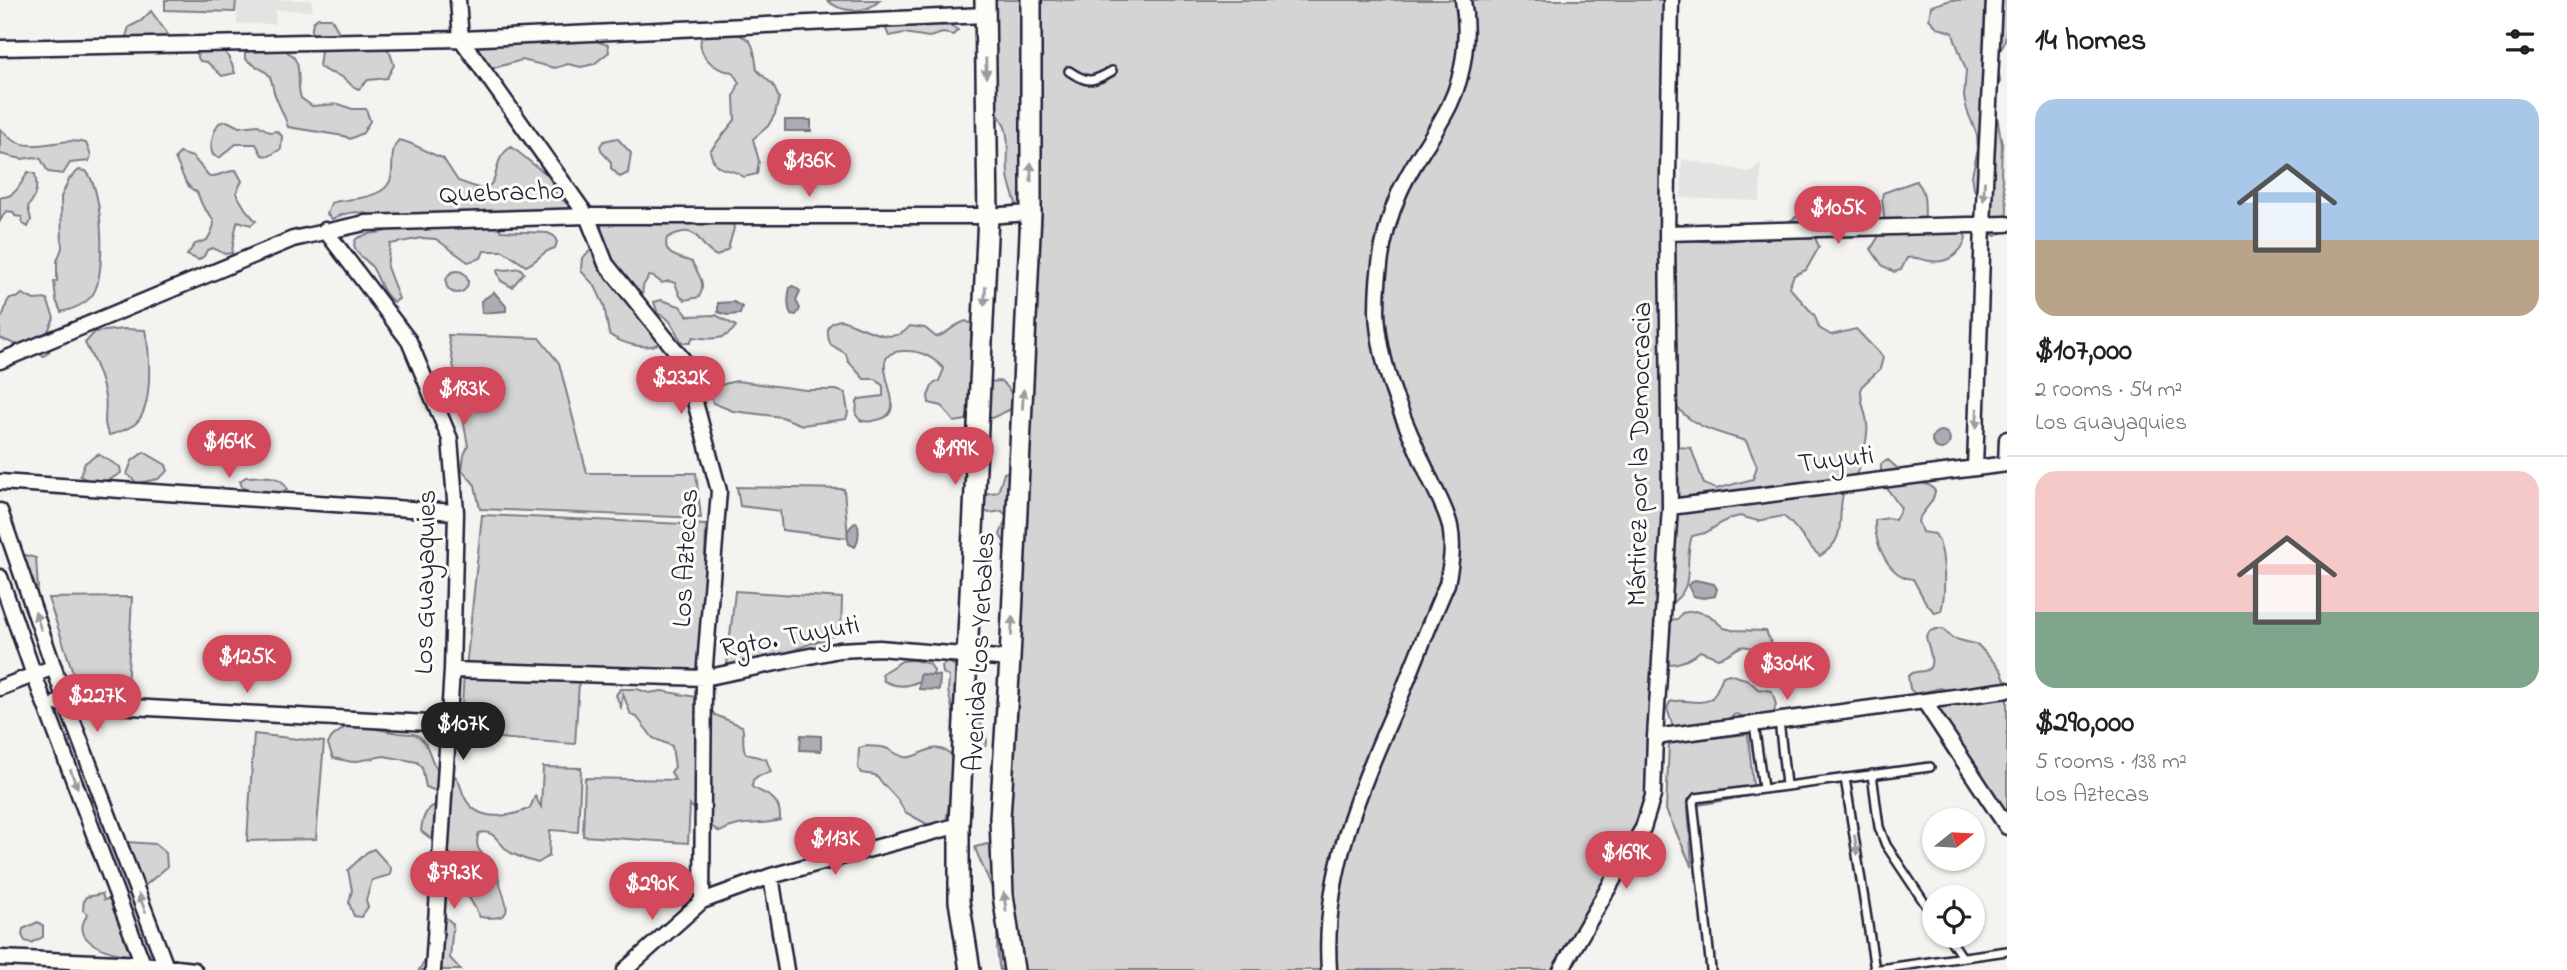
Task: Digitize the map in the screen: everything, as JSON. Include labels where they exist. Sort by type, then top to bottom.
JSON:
[{"type":"street","points":[[458,0],[461,39]]},
{"type":"street","name":"Avenida Los Yerbales","points":[[1014,970],[1003,895],[1000,818],[1031,213],[1031,0]]},
{"type":"street","points":[[1329,970],[1328,934],[1334,883],[1344,836],[1447,584],[1453,555],[1449,523],[1399,408],[1387,372],[1377,311],[1380,262],[1398,195],[1416,158],[1451,103],[1462,65],[1467,23],[1463,0]]},
{"type":"street","name":"Mártirez por la Democracia","points":[[1561,970],[1643,828],[1653,796],[1670,507],[1668,233],[1671,0]]},
{"type":"street","points":[[1975,468],[1994,0]]},
{"type":"street","points":[[0,48],[461,39],[985,7],[988,216],[959,825],[959,901],[970,970]]},
{"type":"street","name":"Los Aztecas","points":[[461,39],[587,216],[606,264],[684,361],[719,491],[704,678],[702,901]]},
{"type":"street","name":"Quebracho","points":[[0,361],[293,239],[365,223],[587,216],[988,216],[1031,213]]},
{"type":"street","points":[[1668,233],[2007,224]]},
{"type":"street","name":"Los Guayaquies","points":[[325,230],[409,341],[450,439],[456,512],[452,670],[433,970]]},
{"type":"street","points":[[2007,439],[2007,464]]},
{"type":"street","name":"Tuyuti","points":[[1670,507],[2007,464]]},
{"type":"street","points":[[0,482],[456,512]]},
{"type":"street","points":[[0,511],[66,703],[166,967]]},
{"type":"street","points":[[0,577],[34,675],[144,964]]},
{"type":"street","name":"Rgto. Tuyuti","points":[[452,670],[704,678],[839,650],[878,648],[1010,659]]},
{"type":"street","points":[[0,688],[54,667]]},
{"type":"street","points":[[1655,737],[2007,690]]},
{"type":"street","points":[[1924,701],[2007,827]]},
{"type":"street","points":[[45,702],[447,724]]},
{"type":"street","points":[[625,970],[702,901],[771,876],[959,825]]},
{"type":"street","points":[[771,876],[786,970]]},
{"type":"street","points":[[0,958],[144,964],[194,970]]},
{"type":"lane","points":[[1069,71],[1082,81],[1097,80],[1112,71]]},
{"type":"lane","points":[[1779,720],[1786,785]]},
{"type":"lane","points":[[1754,724],[1763,788]]},
{"type":"lane","points":[[1711,970],[1693,801],[1700,796],[1930,767]]},
{"type":"lane","points":[[1872,774],[1879,827],[1886,845],[1895,863],[1922,900]]},
{"type":"lane","points":[[1845,778],[1874,970],[2007,951]]},
{"type":"lane","points":[[1956,948],[1962,957]]},
{"type":"shaded area","points":[[165,0],[236,0],[235,12],[165,10]]},
{"type":"shaded area","points":[[237,0],[312,0],[312,11],[276,10],[275,24],[237,24]]},
{"type":"shaded area","points":[[827,0],[880,0],[868,8],[853,10],[839,7]]},
{"type":"shaded area","points":[[982,0],[1671,0],[1668,239],[1709,241],[1747,238],[1777,229],[1798,216],[1809,223],[1819,247],[1806,270],[1794,275],[1789,287],[1815,316],[1819,328],[1831,335],[1856,329],[1883,357],[1880,369],[1861,387],[1867,424],[1866,442],[1857,472],[1845,488],[1839,533],[1830,549],[1820,556],[1783,516],[1758,521],[1740,516],[1728,519],[1705,533],[1692,536],[1686,583],[1677,599],[1667,606],[1666,620],[1678,619],[1682,613],[1695,611],[1709,615],[1724,628],[1766,631],[1771,643],[1760,651],[1741,647],[1718,658],[1700,651],[1679,663],[1670,664],[1666,659],[1653,796],[1561,970],[1000,970],[995,898],[975,847],[988,844],[1001,867],[1007,547],[1000,535],[1007,516],[1002,511],[989,513],[982,510],[984,494],[998,492],[1004,473],[1010,471],[1025,249],[1009,179],[1007,134],[996,112]],"holes":[[[1673,402],[1680,411],[1706,428],[1746,441],[1757,466],[1753,479],[1716,489],[1704,484],[1691,448],[1678,447],[1671,451]]]},
{"type":"shaded area","points":[[1951,0],[2007,0],[2007,30],[2004,44],[1997,56],[2000,82],[1993,94],[2002,144],[2001,173],[2007,206],[2006,231],[1995,236],[1984,227],[1980,200],[1974,189],[1972,175],[1978,149],[1977,135],[1964,97],[1966,70],[1952,32],[1938,28],[1929,19],[1931,6]]},
{"type":"shaded area","points":[[151,11],[169,36],[164,43],[125,40],[129,27],[141,21]]},
{"type":"shaded area","points":[[318,18],[331,18],[341,36],[385,47],[394,65],[387,78],[368,80],[359,89],[319,66],[321,52],[311,35],[313,22]]},
{"type":"shaded area","points":[[890,22],[952,26],[958,30],[953,35],[943,33],[929,37],[904,33],[889,36],[885,27]]},
{"type":"shaded area","points":[[723,29],[750,41],[757,70],[773,85],[779,98],[775,114],[768,126],[753,139],[759,161],[757,174],[744,177],[719,167],[710,151],[735,120],[734,96],[739,83],[733,72],[712,64],[703,53],[701,39],[704,32]]},
{"type":"shaded area","points":[[205,35],[224,51],[235,73],[222,76],[207,62],[200,61],[195,46],[199,37]]},
{"type":"shaded area","points":[[590,39],[608,45],[609,52],[594,64],[581,67],[568,64],[555,68],[522,60],[490,69],[465,41],[564,41]]},
{"type":"shaded area","points":[[245,45],[274,47],[288,52],[297,63],[301,98],[312,106],[339,104],[352,109],[366,109],[370,121],[363,133],[350,139],[288,127],[270,76],[245,58]]},
{"type":"shaded area","points":[[785,120],[811,120],[811,131],[785,131]]},
{"type":"shaded area","points":[[227,121],[239,127],[258,125],[270,132],[277,131],[282,136],[281,149],[269,156],[262,155],[256,144],[236,144],[219,158],[213,155],[215,130],[219,123]]},
{"type":"shaded area","points":[[0,129],[21,144],[39,145],[68,141],[86,143],[91,155],[89,161],[70,163],[63,174],[48,172],[41,159],[22,159],[0,154]]},
{"type":"shaded area","points":[[617,138],[631,153],[628,173],[620,177],[611,168],[611,162],[600,146],[604,141]]},
{"type":"shaded area","points":[[399,140],[443,158],[458,181],[484,190],[493,180],[505,152],[511,147],[516,150],[549,175],[557,195],[568,205],[570,212],[498,225],[501,231],[548,233],[554,236],[557,242],[555,248],[526,266],[503,251],[484,251],[481,258],[468,262],[436,239],[422,238],[390,244],[387,267],[399,299],[394,302],[383,290],[372,267],[357,252],[354,245],[356,239],[394,228],[379,218],[364,213],[349,213],[332,219],[327,214],[331,203],[369,196],[387,186],[392,174],[393,153]]},
{"type":"shaded area","points":[[180,153],[193,157],[210,177],[236,170],[242,181],[236,193],[256,221],[251,225],[238,221],[232,253],[225,254],[213,248],[207,250],[199,260],[187,255],[195,244],[207,240],[214,223],[197,192],[189,187],[184,178],[175,158]]},
{"type":"shaded area","points":[[1682,159],[1750,172],[1761,163],[1760,201],[1681,198]]},
{"type":"shaded area","points":[[79,170],[86,171],[96,194],[101,228],[101,263],[94,293],[76,307],[61,312],[56,300],[54,281],[57,281],[57,261],[62,248],[61,197],[69,179]]},
{"type":"shaded area","points":[[28,172],[35,174],[36,188],[28,207],[31,220],[28,227],[22,223],[22,217],[15,216],[13,212],[6,211],[0,221],[0,197],[14,193]]},
{"type":"shaded area","points":[[1916,181],[1923,194],[1925,218],[1929,222],[1964,232],[1966,238],[1953,257],[1937,262],[1907,258],[1901,270],[1894,272],[1882,265],[1871,249],[1885,226],[1883,193]]},
{"type":"shaded area","points":[[601,220],[732,222],[734,228],[728,249],[717,256],[693,233],[678,233],[667,238],[669,252],[692,262],[701,279],[702,288],[699,297],[685,300],[680,296],[675,283],[662,283],[649,276],[643,286],[642,299],[664,338],[654,346],[638,346],[609,334],[604,305],[595,286],[581,271],[582,258],[602,240]]},
{"type":"shaded area","points":[[520,268],[524,273],[512,287],[501,281],[497,271],[499,269]]},
{"type":"shaded area","points":[[457,271],[465,274],[468,282],[465,290],[457,293],[449,290],[446,282],[449,274]]},
{"type":"shaded area","points":[[793,286],[800,291],[796,300],[800,309],[796,315],[791,314],[788,305],[790,288]]},
{"type":"shaded area","points":[[494,292],[506,306],[506,311],[482,313],[481,301]]},
{"type":"shaded area","points":[[22,294],[34,300],[47,299],[54,318],[48,331],[51,345],[44,356],[0,338],[0,319],[8,300]]},
{"type":"shaded area","points":[[661,300],[680,306],[688,316],[716,315],[736,326],[722,337],[693,337],[690,343],[683,343],[667,318],[658,314],[654,302]]},
{"type":"shaded area","points":[[734,302],[742,307],[740,314],[727,315],[718,312],[718,303]]},
{"type":"shaded area","points":[[841,320],[886,336],[903,333],[910,326],[925,328],[936,337],[966,321],[972,324],[970,353],[978,376],[987,382],[1001,381],[1004,384],[1012,397],[1011,409],[992,418],[970,411],[966,420],[954,422],[942,406],[929,403],[928,396],[933,384],[939,381],[944,369],[927,356],[907,351],[892,353],[886,359],[885,369],[892,404],[890,413],[881,419],[868,422],[860,420],[856,415],[859,399],[883,396],[883,386],[876,379],[864,379],[848,361],[846,354],[830,344],[828,328],[832,323]]},
{"type":"shaded area","points":[[145,330],[149,365],[148,393],[141,417],[135,424],[109,435],[105,425],[106,402],[102,383],[85,343],[95,332]]},
{"type":"shaded area","points":[[448,335],[539,338],[559,363],[587,473],[696,473],[701,518],[480,509],[475,485],[462,470],[468,446]]},
{"type":"shaded area","points":[[737,381],[806,390],[836,390],[845,393],[848,413],[846,419],[802,425],[782,417],[733,411],[713,403],[715,390]]},
{"type":"shaded area","points":[[1941,431],[1947,434],[1950,440],[1947,446],[1941,449],[1935,446],[1932,440],[1935,434]]},
{"type":"shaded area","points":[[144,452],[166,465],[168,471],[158,479],[137,483],[127,474],[132,461]]},
{"type":"shaded area","points":[[98,454],[120,467],[121,473],[97,483],[80,476],[85,463]]},
{"type":"shaded area","points":[[1888,460],[1903,473],[1931,486],[1935,491],[1918,521],[1922,532],[1935,534],[1941,550],[1944,593],[1941,611],[1935,613],[1926,603],[1913,579],[1904,577],[1890,566],[1877,539],[1875,520],[1895,520],[1901,508],[1881,480],[1881,464]]},
{"type":"shaded area","points":[[246,477],[275,478],[287,489],[270,494],[253,492],[242,487],[240,481]]},
{"type":"shaded area","points":[[737,487],[844,489],[848,538],[782,530],[780,511],[740,506]]},
{"type":"shaded area","points":[[482,515],[706,525],[702,678],[466,668]]},
{"type":"shaded area","points":[[856,522],[858,534],[855,547],[849,544],[848,534]]},
{"type":"shaded area","points":[[17,553],[36,558],[38,589],[31,598]]},
{"type":"shaded area","points":[[1695,580],[1714,584],[1717,589],[1715,596],[1693,596],[1688,585]]},
{"type":"shaded area","points":[[735,591],[842,598],[841,633],[726,674]]},
{"type":"shaded area","points":[[132,597],[127,690],[77,684],[48,598]]},
{"type":"shaded area","points":[[1936,629],[1943,629],[1952,638],[1978,645],[2001,670],[2006,682],[2007,828],[1964,777],[1929,722],[1935,708],[1952,693],[1941,688],[1915,694],[1910,689],[1908,676],[1931,666],[1926,636]]},
{"type":"shaded area","points":[[913,660],[930,664],[933,675],[903,686],[884,681],[884,672],[902,661]]},
{"type":"shaded area","points":[[948,662],[956,666],[959,680],[977,680],[980,692],[976,712],[987,738],[983,749],[976,749],[965,725],[954,717],[948,691],[949,677],[943,673],[942,666]]},
{"type":"shaded area","points":[[464,673],[579,682],[575,744],[460,735]]},
{"type":"shaded area","points":[[920,674],[940,676],[939,690],[919,689]]},
{"type":"shaded area","points":[[1729,674],[1748,680],[1758,689],[1772,691],[1776,705],[1772,718],[1754,720],[1736,714],[1712,728],[1678,731],[1673,727],[1667,708],[1670,702],[1708,701],[1715,694],[1723,676]]},
{"type":"shaded area","points":[[620,689],[637,689],[649,693],[662,691],[696,697],[715,715],[742,726],[746,754],[766,759],[771,772],[758,776],[753,780],[752,787],[776,802],[780,820],[743,824],[720,832],[690,805],[688,843],[583,836],[585,778],[675,780],[671,772],[675,767],[672,746],[653,738],[637,717],[631,715],[623,694],[621,707],[616,695]]},
{"type":"shaded area","points":[[348,725],[414,734],[419,737],[436,768],[456,777],[470,806],[494,816],[513,814],[530,808],[535,796],[541,807],[543,767],[581,768],[578,832],[550,830],[549,856],[538,863],[511,853],[493,835],[479,833],[478,848],[496,869],[506,905],[504,915],[500,917],[480,917],[464,894],[452,855],[421,831],[425,814],[438,804],[439,792],[426,787],[422,767],[417,762],[384,756],[352,762],[333,758],[328,744],[332,737]]},
{"type":"shaded area","points":[[254,734],[324,742],[316,839],[247,841]]},
{"type":"shaded area","points":[[1748,734],[1754,795],[1688,807],[1692,867],[1666,810],[1669,743]]},
{"type":"shaded area","points":[[801,735],[821,736],[821,751],[800,750]]},
{"type":"shaded area","points":[[859,748],[886,748],[910,757],[927,750],[940,749],[956,758],[946,822],[934,828],[905,812],[898,800],[875,775],[861,773],[858,768]]},
{"type":"shaded area","points":[[97,788],[127,842],[155,844],[166,853],[167,867],[141,889],[154,951],[149,955],[114,952],[91,943],[84,935],[83,925],[88,914],[83,910],[86,897],[102,894],[104,900],[112,898],[90,805],[92,792]]},
{"type":"shaded area","points":[[823,847],[846,851],[848,860],[838,869],[824,871],[814,863],[814,856]]},
{"type":"shaded area","points":[[374,849],[391,868],[390,875],[372,880],[366,900],[368,907],[361,917],[354,916],[349,903],[352,890],[348,870]]},
{"type":"shaded area","points":[[443,915],[453,924],[450,958],[461,970],[419,970],[424,962],[430,959]]},
{"type":"shaded area","points":[[38,922],[43,926],[43,937],[31,943],[25,941],[23,929]]}]
